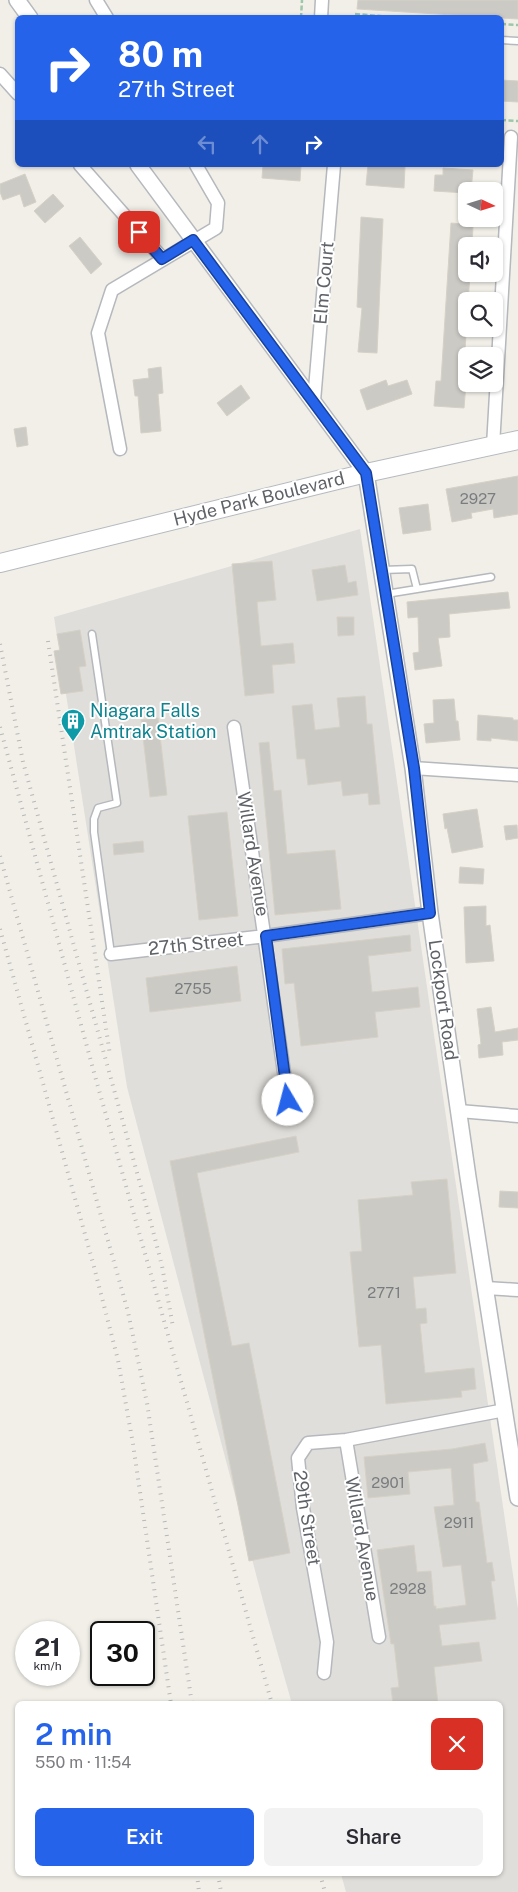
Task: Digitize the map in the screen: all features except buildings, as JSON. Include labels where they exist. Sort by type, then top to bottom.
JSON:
[{"type":"main road","name":"Hyde Park Boulevard","points":[[0,563],[366,473],[518,440]]},
{"type":"street","points":[[17,0],[28,15]]},
{"type":"street","points":[[96,0],[105,15]]},
{"type":"street","points":[[321,15],[322,0]]},
{"type":"street","points":[[0,74],[15,91]]},
{"type":"street","points":[[492,446],[510,137]]},
{"type":"street","points":[[82,167],[162,259]]},
{"type":"street","points":[[139,167],[366,473]]},
{"type":"street","points":[[120,449],[98,334],[112,290],[216,228],[218,203],[197,167]]},
{"type":"street","name":"Elm Court","points":[[314,401],[334,167]]},
{"type":"street","name":"Lockport Road","points":[[366,473],[414,768],[430,913],[504,1410],[516,1463],[518,1498]]},
{"type":"street","name":"Willard Avenue","points":[[234,727],[266,936],[288,1100]]},
{"type":"street","points":[[414,768],[518,775]]},
{"type":"street","name":"27th Street","points":[[111,954],[266,936],[430,913]]},
{"type":"street","points":[[459,1111],[518,1116]]},
{"type":"street","points":[[486,1288],[518,1290]]},
{"type":"street","name":"29th Street","points":[[324,1673],[327,1642],[303,1508],[298,1458],[308,1443],[346,1440],[504,1410]]},
{"type":"street","name":"Willard Avenue","points":[[346,1440],[379,1637]]},
{"type":"lane","points":[[504,40],[518,41]]},
{"type":"lane","points":[[382,570],[412,569],[417,589]]},
{"type":"lane","points":[[386,594],[491,577]]},
{"type":"lane","points":[[92,634],[117,803],[98,808],[94,819],[94,832],[111,954]]},
{"type":"path","points":[[301,15],[302,0]]},
{"type":"path","points":[[355,14],[367,15]]},
{"type":"path","points":[[504,24],[518,25]]},
{"type":"path","points":[[504,120],[518,121]]},
{"type":"shaded area","points":[[360,529],[518,1609],[518,1892],[346,1892],[342,1876],[503,1876],[503,1701],[291,1701],[127,1087],[54,617]]},
{"type":"railway","points":[[48,641],[110,1055]]},
{"type":"railway","points":[[0,644],[23,762],[151,1223],[162,1266],[173,1327]]},
{"type":"railway","points":[[0,727],[95,1076],[271,1701]]},
{"type":"railway","points":[[0,856],[128,1312],[147,1403],[192,1701]]},
{"type":"railway","points":[[0,929],[93,1263],[118,1360],[133,1444],[171,1701]]},
{"type":"railway","points":[[197,1876],[199,1892]]},
{"type":"railway","points":[[218,1876],[221,1892]]},
{"type":"railway","points":[[321,1876],[325,1892]]},
{"type":"place","name":"Niagara Falls Amtrak Station","points":[[73,742]]},
{"type":"route","points":[[139,232],[162,259],[193,240],[366,473],[414,768],[430,913],[266,936],[288,1100]]}]
